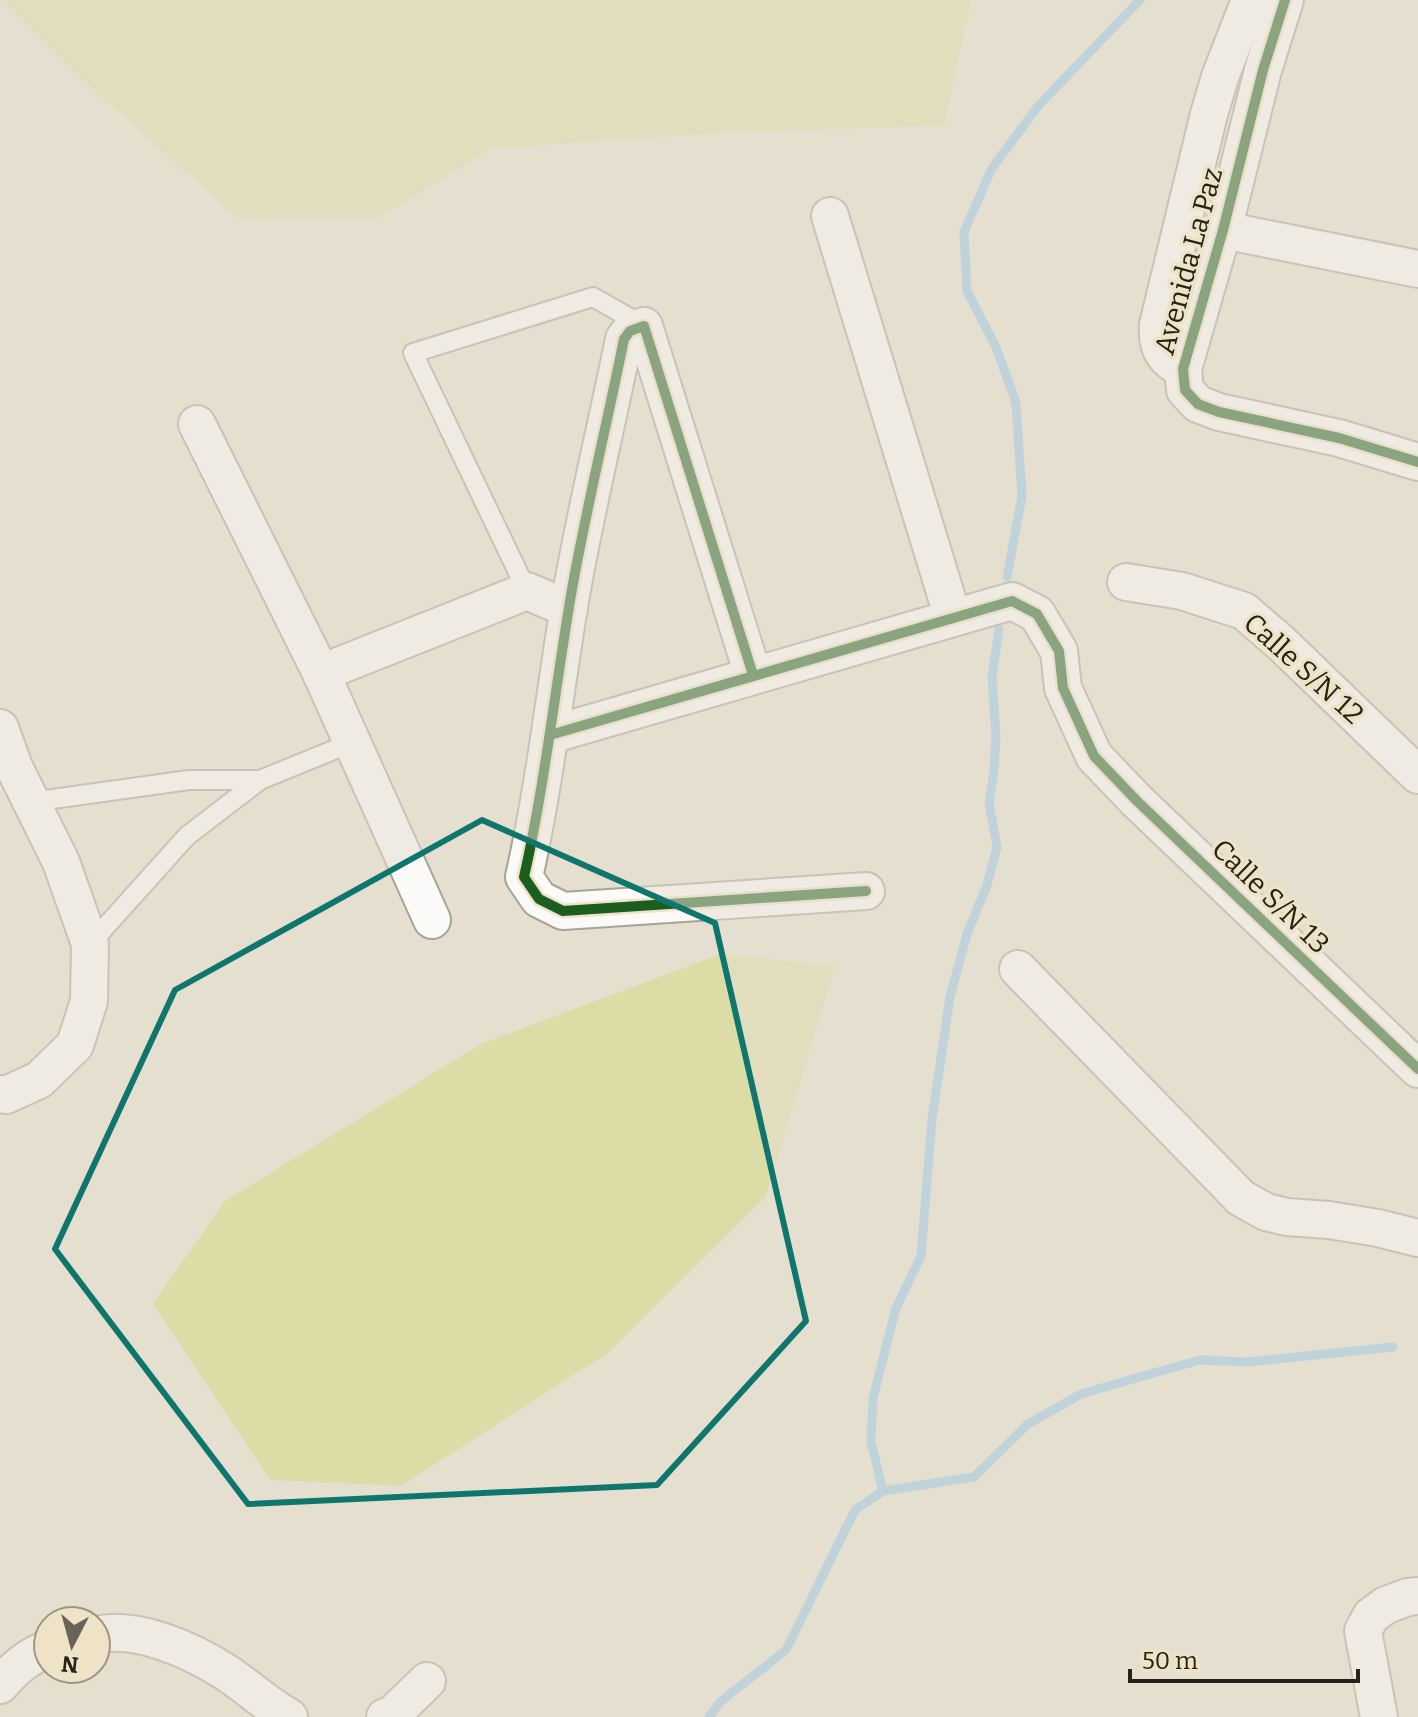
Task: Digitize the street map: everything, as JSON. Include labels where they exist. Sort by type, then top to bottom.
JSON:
[{"type":"street","points":[[1183,369],[1164,357],[1159,344],[1158,325],[1209,114],[1250,0]]},
{"type":"street","name":"Avenida La Paz","points":[[1285,0],[1263,70],[1223,230],[1183,369],[1185,390],[1198,404],[1219,412],[1417,458]]},
{"type":"street","points":[[830,216],[953,618]]},
{"type":"street","points":[[1223,230],[1418,269]]},
{"type":"street","points":[[753,675],[644,326],[630,331],[624,339],[569,609],[533,840],[524,877],[539,899],[563,911],[866,891]]},
{"type":"street","points":[[197,424],[321,673],[432,920]]},
{"type":"street","name":"Calle S/N 12","points":[[1126,582],[1182,591],[1244,611],[1418,775]]},
{"type":"street","points":[[321,673],[527,591],[569,609]]},
{"type":"street","name":"Calle S/N 13","points":[[550,735],[1012,601],[1037,614],[1059,651],[1063,688],[1094,756],[1137,801],[1418,1069]]},
{"type":"street","points":[[0,728],[14,767],[61,862],[90,944],[89,1001],[75,1045],[39,1080],[6,1095],[0,1094]]},
{"type":"street","points":[[1018,969],[1241,1198],[1266,1212],[1287,1217],[1329,1220],[1418,1238]]},
{"type":"street","points":[[1379,1717],[1363,1631],[1371,1616],[1386,1605],[1418,1596]]},
{"type":"street","points":[[112,1632],[144,1636],[178,1647],[225,1672],[289,1717]]},
{"type":"street","points":[[0,1685],[12,1671],[32,1657]]},
{"type":"street","points":[[385,1717],[393,1714],[427,1681]]},
{"type":"lane","points":[[527,591],[413,353],[593,297],[644,326]]},
{"type":"lane","points":[[90,944],[187,836],[260,780],[353,742]]},
{"type":"lane","points":[[31,802],[189,780],[260,780]]},
{"type":"highlighted area","points":[[482,820],[715,923],[806,1321],[657,1485],[248,1504],[55,1249],[175,990]]},
{"type":"green space","points":[[3,0],[971,0],[944,126],[758,131],[493,148],[378,218],[238,219],[83,80]]},
{"type":"green space","points":[[721,954],[835,966],[766,1196],[609,1352],[401,1486],[270,1480],[153,1304],[225,1201],[481,1044]]},
{"type":"waterway","points":[[1007,577],[1022,496],[1016,403],[996,347],[967,291],[964,232],[992,168],[1039,105],[1140,0]]},
{"type":"waterway","points":[[883,1491],[871,1442],[873,1398],[896,1308],[921,1256],[932,1119],[950,997],[967,934],[987,885],[997,847],[989,803],[996,736],[992,676],[999,630]]},
{"type":"waterway","points":[[709,1717],[720,1702],[786,1650],[855,1510],[883,1491],[974,1477],[1028,1424],[1081,1394],[1200,1360],[1247,1362],[1393,1347]]},
{"type":"cycle path","points":[[1285,0],[1263,70],[1223,230],[1183,369],[1185,390],[1198,404],[1219,412],[1339,438],[1418,462]]},
{"type":"cycle path","points":[[753,675],[644,326],[630,331],[624,339],[577,563],[524,877],[539,899],[563,911],[866,891]]},
{"type":"cycle path","points":[[550,735],[1012,601],[1037,614],[1059,651],[1063,688],[1094,756],[1137,801],[1418,1069]]}]
